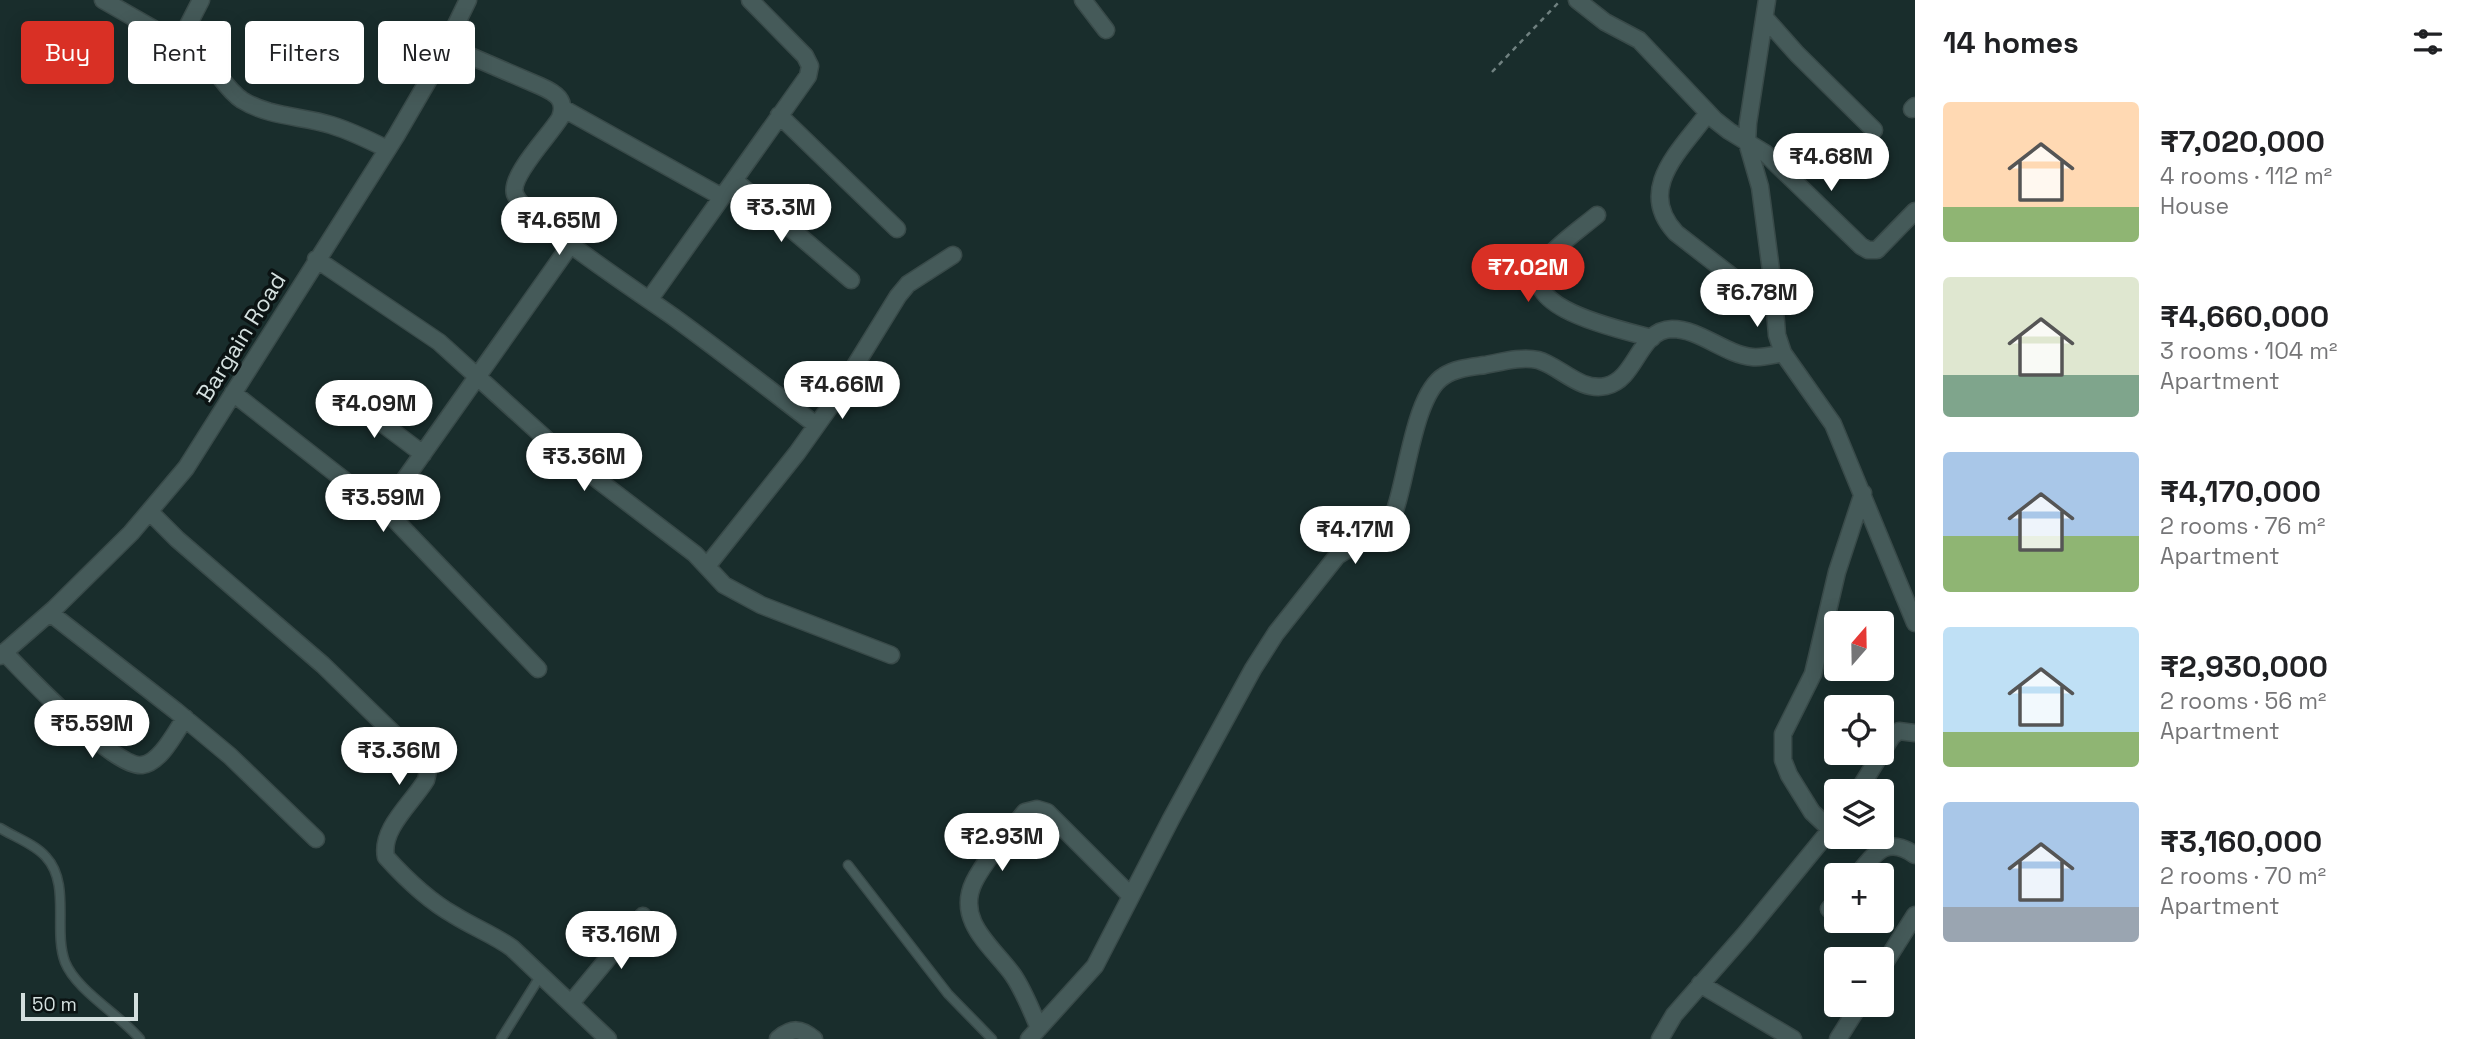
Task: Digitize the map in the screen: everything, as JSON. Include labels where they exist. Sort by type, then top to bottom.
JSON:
[{"type":"street","points":[[103,0],[134,7],[152,21]]},
{"type":"street","points":[[190,21],[201,0]]},
{"type":"street","name":"Bargain Road","points":[[458,21],[468,0]]},
{"type":"street","points":[[649,300],[807,76],[810,66],[806,56],[750,0]]},
{"type":"street","points":[[1083,0],[1106,30]]},
{"type":"street","points":[[1577,0],[1605,22],[1639,40],[1708,113],[1729,131],[1775,162],[1861,246],[1868,250],[1877,250],[1915,211]]},
{"type":"street","points":[[1767,0],[1750,111],[1748,142],[1759,187],[1777,335],[1783,353],[1824,408],[1863,493],[1915,622]]},
{"type":"street","points":[[1765,18],[1797,54],[1874,130]]},
{"type":"street","points":[[475,58],[554,92],[562,101],[564,109],[552,131],[520,173],[515,184],[515,194],[531,213],[816,425]]},
{"type":"street","points":[[225,84],[231,92],[268,111],[331,125],[387,149]]},
{"type":"street","name":"Bargain Road","points":[[2,654],[50,613],[151,513],[186,468],[387,149],[425,84]]},
{"type":"street","points":[[564,109],[722,197]]},
{"type":"street","points":[[1708,113],[1664,173],[1659,190],[1659,205],[1664,221],[1774,309]]},
{"type":"street","points":[[779,115],[897,229]]},
{"type":"street","points":[[734,180],[852,280]]},
{"type":"street","points":[[1597,215],[1546,259],[1540,271],[1539,284],[1545,296],[1561,307],[1588,319],[1651,338]]},
{"type":"street","points":[[383,510],[571,244]]},
{"type":"street","points":[[707,566],[792,460],[898,296],[908,284],[953,255]]},
{"type":"street","points":[[316,259],[426,332],[556,448],[707,566],[724,585],[761,605],[891,655]]},
{"type":"street","points":[[1131,895],[1046,812],[1037,809],[1025,812],[974,881],[968,910],[982,940],[1012,975],[1034,1034],[1095,966],[1253,669],[1270,642],[1337,556],[1376,532],[1394,513],[1422,407],[1432,387],[1443,376],[1488,364],[1526,359],[1539,360],[1582,383],[1607,386],[1627,374],[1651,338],[1673,329],[1750,357],[1783,353]]},
{"type":"street","points":[[233,393],[383,510],[415,539],[538,670]]},
{"type":"street","points":[[347,397],[423,454]]},
{"type":"street","points":[[1824,818],[1800,795],[1783,760],[1783,734],[1813,674],[1837,572],[1863,493]]},
{"type":"street","points":[[151,513],[177,539],[323,665],[423,762],[428,771],[426,780],[387,836],[384,848],[386,857],[441,907],[512,948],[608,1039]]},
{"type":"street","points":[[50,613],[230,756],[316,839]]},
{"type":"street","points":[[2,654],[98,742],[133,765],[144,765],[155,758],[185,718]]},
{"type":"street","points":[[1865,779],[1892,736],[1899,732],[1915,733]]},
{"type":"street","points":[[1660,1039],[1674,1015],[1824,838]]},
{"type":"street","points":[[1867,863],[1888,846],[1900,846],[1915,855]]},
{"type":"street","points":[[1894,949],[1915,915]]},
{"type":"street","points":[[571,1003],[642,916]]},
{"type":"street","points":[[1700,984],[1793,1039]]},
{"type":"street","points":[[1838,1039],[1852,1017]]},
{"type":"street","points":[[778,1039],[795,1029],[804,1031],[814,1039]]},
{"type":"lane","points":[[0,828],[45,856],[54,869],[58,884],[65,961],[74,975],[140,1039]]},
{"type":"lane","points":[[848,865],[948,994],[992,1039]]},
{"type":"lane","points":[[501,1039],[541,975]]},
{"type":"path","points":[[1492,72],[1561,0]]}]
